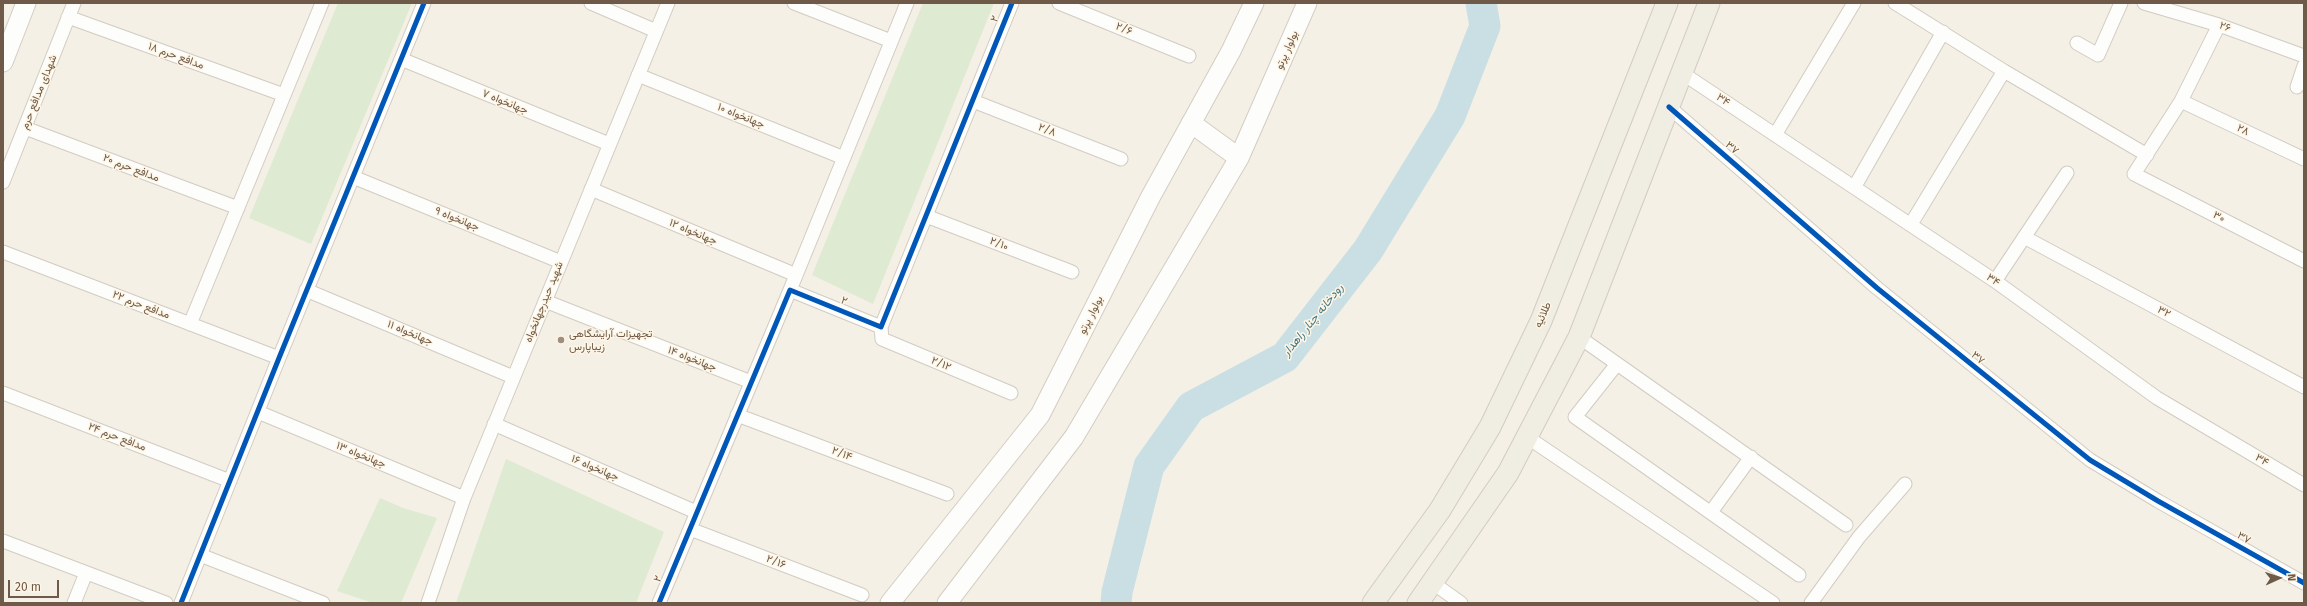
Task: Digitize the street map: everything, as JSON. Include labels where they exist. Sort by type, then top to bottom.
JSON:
[{"type":"main road","points":[[3,62],[26,3]]},
{"type":"main road","name":"بولوار پرتو","points":[[890,603],[1040,415],[1151,196],[1231,51],[1254,3]]},
{"type":"main road","name":"بولوار پرتو","points":[[948,603],[1074,437],[1239,158],[1307,3]]},
{"type":"main road","name":"طلائیه","points":[[1373,603],[1440,510],[1490,427],[1541,321],[1667,3]]},
{"type":"main road","points":[[1418,603],[1433,584],[1508,473],[1579,337],[1709,3]]},
{"type":"main road","points":[[1191,123],[1239,158]]},
{"type":"street","name":"شهدای مدافع حرم","points":[[3,182],[74,3]]},
{"type":"street","points":[[190,324],[322,3]]},
{"type":"street","points":[[181,603],[306,290],[424,3]]},
{"type":"street","points":[[591,3],[656,30]]},
{"type":"street","name":"شهید حیدرجهانخواه","points":[[428,603],[464,498],[668,3]]},
{"type":"street","points":[[794,3],[891,41]]},
{"type":"street","points":[[790,290],[907,3]]},
{"type":"street","name":"۲","points":[[658,603],[790,290],[881,327],[1012,3]]},
{"type":"street","name":"۲/۶","points":[[1059,3],[1189,56]]},
{"type":"street","points":[[1774,135],[1854,3]]},
{"type":"street","points":[[1895,3],[2004,71],[2147,155],[2181,101],[2219,25]]},
{"type":"street","points":[[2077,43],[2098,55],[2121,3]]},
{"type":"street","name":"۲۶","points":[[2144,3],[2219,25],[2304,56]]},
{"type":"street","name":"مدافع حرم ۱۸","points":[[68,17],[284,95]]},
{"type":"street","points":[[1855,186],[1943,32]]},
{"type":"street","name":"جهانخواه ۷","points":[[401,59],[609,144]]},
{"type":"street","points":[[2297,87],[2304,66]]},
{"type":"street","points":[[1911,224],[2004,71]]},
{"type":"street","name":"۳۴","points":[[1682,72],[1774,135],[1855,186],[1995,281],[2157,398],[2304,485]]},
{"type":"street","name":"جهانخواه ۱۰","points":[[638,75],[844,158]]},
{"type":"street","name":"۲/۸","points":[[973,101],[1121,159]]},
{"type":"street","name":"۲۸","points":[[2181,101],[2304,159]]},
{"type":"street","name":"۳۷","points":[[1669,107],[1877,288],[2033,416],[2090,460],[2158,501],[2304,583]]},
{"type":"street","name":"مدافع حرم ۲۰","points":[[24,128],[238,208]]},
{"type":"street","name":"۳۰","points":[[2147,155],[2134,174],[2304,261]]},
{"type":"street","points":[[1995,281],[2067,173]]},
{"type":"street","name":"جهانخواه ۹","points":[[353,177],[561,262]]},
{"type":"street","name":"جهانخواه ۱۲","points":[[591,189],[796,275]]},
{"type":"street","name":"۲/۱۰","points":[[926,216],[1072,272]]},
{"type":"street","name":"۳۲","points":[[2024,237],[2304,387]]},
{"type":"street","name":"مدافع حرم ۲۲","points":[[3,252],[279,358]]},
{"type":"street","name":"جهانخواه ۱۱","points":[[306,290],[513,377]]},
{"type":"street","name":"جهانخواه ۱۴","points":[[545,301],[751,382]]},
{"type":"street","name":"۲/۱۲","points":[[881,327],[882,339],[1011,393]]},
{"type":"street","points":[[1579,337],[1846,525]]},
{"type":"street","points":[[1617,364],[1575,417],[1799,575]]},
{"type":"street","name":"مدافع حرم ۲۴","points":[[3,392],[230,481]]},
{"type":"street","name":"جهانخواه ۱۳","points":[[258,412],[464,498]]},
{"type":"street","name":"۲/۱۴","points":[[737,415],[947,494]]},
{"type":"street","name":"جهانخواه ۱۶","points":[[494,424],[696,512]]},
{"type":"street","points":[[1527,437],[1773,603]]},
{"type":"street","points":[[1711,512],[1751,457]]},
{"type":"street","points":[[1811,603],[1859,537],[1905,484]]},
{"type":"street","name":"۲/۱۶","points":[[690,529],[862,595]]},
{"type":"street","points":[[3,541],[166,603]]},
{"type":"street","points":[[200,555],[323,603]]},
{"type":"street","points":[[74,603],[86,573]]},
{"type":"street","points":[[1433,584],[1461,603]]},
{"type":"green space","points":[[338,3],[412,3],[311,244],[249,218]]},
{"type":"green space","points":[[923,3],[994,3],[873,304],[812,275]]},
{"type":"green space","points":[[506,459],[664,532],[636,603],[456,603]]},
{"type":"green space","points":[[380,498],[403,508],[437,518],[401,603],[373,603],[337,591]]},
{"type":"waterway","name":"رودخانه چنار راهدار","points":[[1116,603],[1117,592],[1149,466],[1191,407],[1285,357],[1368,250],[1450,116],[1485,26],[1481,3]]},
{"type":"cycle path","points":[[181,603],[424,3]]},
{"type":"cycle path","points":[[659,603],[790,290],[881,327],[1012,3]]},
{"type":"cycle path","points":[[1669,107],[1877,288],[2090,460],[2158,501],[2304,583]]},
{"type":"place","name":"تجهیزات آرایشگاهی زیباپارس","points":[[561,340]]}]
